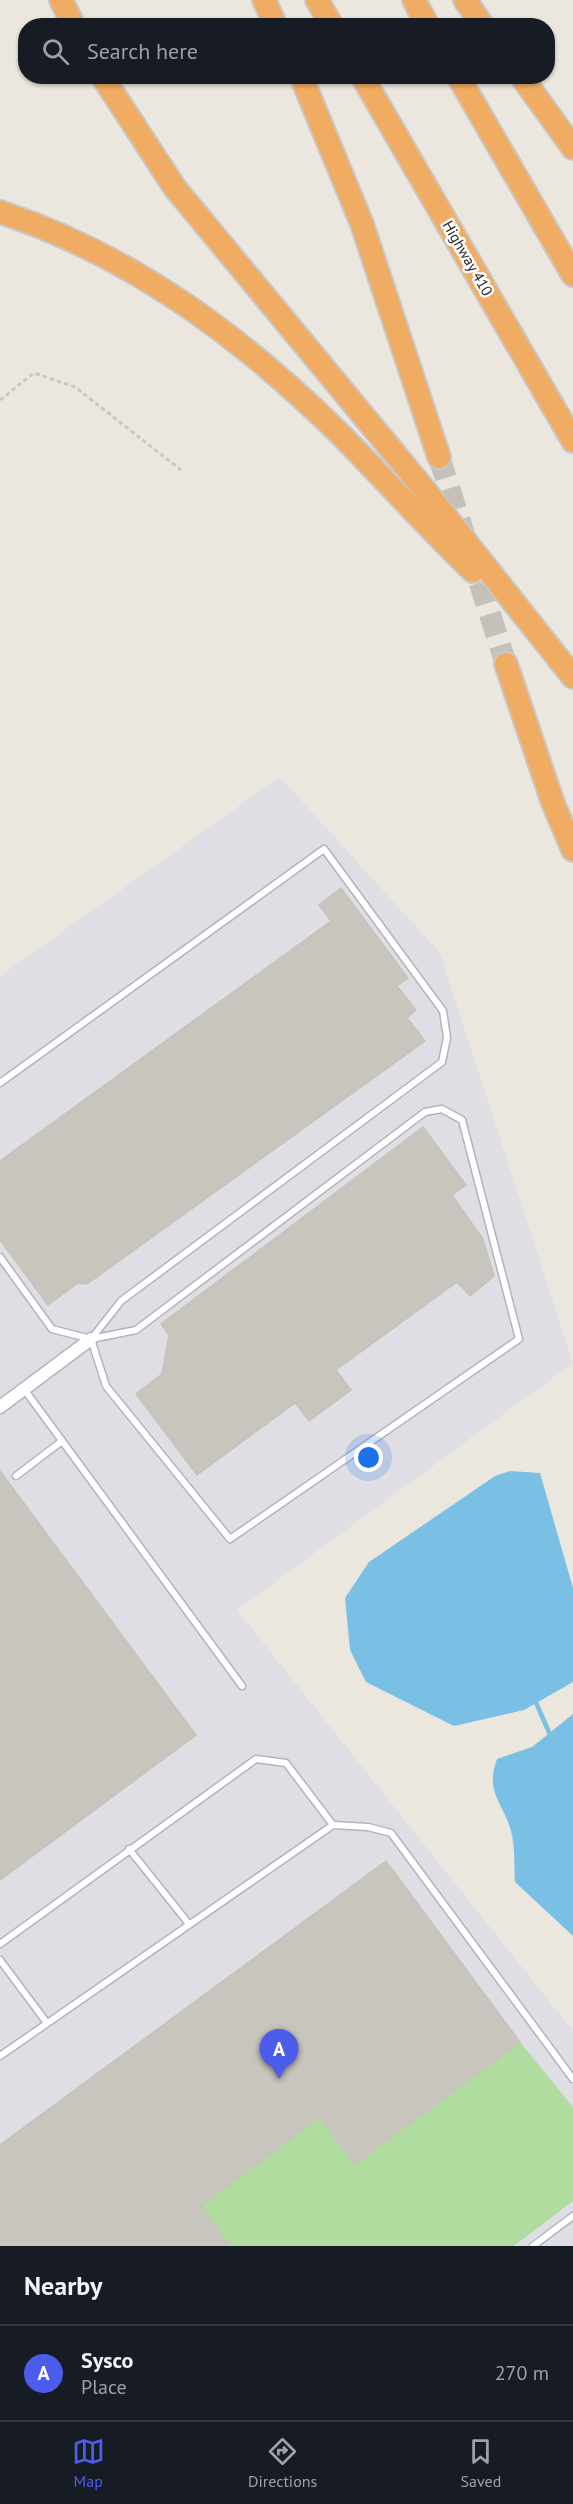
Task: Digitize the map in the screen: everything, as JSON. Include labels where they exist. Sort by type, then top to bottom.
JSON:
[{"type":"highway","points":[[61,0],[70,18]]},
{"type":"highway","points":[[264,0],[272,18]]},
{"type":"highway","points":[[316,0],[327,18]]},
{"type":"highway","points":[[414,0],[424,18]]},
{"type":"highway","points":[[465,0],[477,18]]},
{"type":"highway","points":[[107,84],[175,188],[424,489],[529,625],[573,677]]},
{"type":"highway","points":[[304,84],[362,224],[439,456]]},
{"type":"highway","name":"Highway 410","points":[[367,84],[573,441]]},
{"type":"highway","points":[[463,84],[573,275]]},
{"type":"highway","points":[[527,84],[573,148]]},
{"type":"highway","points":[[0,212],[60,235],[105,256],[189,305],[219,327],[274,372],[329,424],[437,537],[529,625]]},
{"type":"highway","points":[[506,664],[553,803],[573,850]]},
{"type":"street","points":[[0,1407],[91,1339]]},
{"type":"lane","points":[[0,1083],[324,849],[443,1011],[447,1038],[442,1062],[121,1301],[91,1339]]},
{"type":"lane","points":[[0,1257],[52,1329],[91,1339],[136,1330],[425,1112],[442,1109],[462,1120],[519,1339],[230,1539],[106,1386],[91,1339]]},
{"type":"lane","points":[[24,1389],[242,1686]]},
{"type":"lane","points":[[16,1476],[62,1441]]},
{"type":"lane","points":[[0,1944],[256,1759],[286,1763],[333,1825]]},
{"type":"lane","points":[[0,2056],[333,1825],[368,1827],[391,1833],[573,2079]]},
{"type":"lane","points":[[129,1849],[189,1924]]},
{"type":"lane","points":[[0,1960],[47,2023]]},
{"type":"lane","points":[[533,2246],[573,2216]]},
{"type":"path","points":[[0,400],[34,373],[75,387],[181,470]]},
{"type":"shaded area","points":[[280,777],[440,953],[573,1363],[237,1610],[573,2031],[573,2246],[0,2246],[0,976]]},
{"type":"green space","points":[[520,2042],[573,2107],[573,2201],[514,2246],[230,2246],[201,2206],[320,2117],[355,2163]]},
{"type":"water","points":[[510,1471],[540,1473],[573,1588],[573,1682],[524,1710],[454,1726],[366,1682],[350,1650],[345,1598],[369,1562],[495,1476]]},
{"type":"water","points":[[573,1714],[573,1936],[515,1882],[512,1835],[494,1790],[493,1781],[497,1759],[532,1747]]},
{"type":"building","points":[[341,888],[408,978],[397,986],[416,1010],[407,1018],[425,1041],[87,1284],[78,1283],[48,1305],[0,1240],[0,1161],[331,921],[319,905]]},
{"type":"building","points":[[423,1127],[466,1185],[452,1195],[483,1239],[494,1276],[470,1296],[457,1282],[336,1370],[351,1390],[309,1421],[295,1403],[197,1475],[136,1394],[162,1374],[169,1335],[161,1324]]},
{"type":"building","points":[[0,1471],[196,1735],[0,1880]]},
{"type":"building","points":[[386,1861],[520,2042],[355,2164],[320,2117],[201,2206],[230,2246],[0,2246],[0,2145]]},
{"type":"waterway","points":[[534,1698],[552,1739]]},
{"type":"tunnel","points":[[439,457],[506,664]]},
{"type":"place","name":"Sysco","points":[[279,2079]]}]
